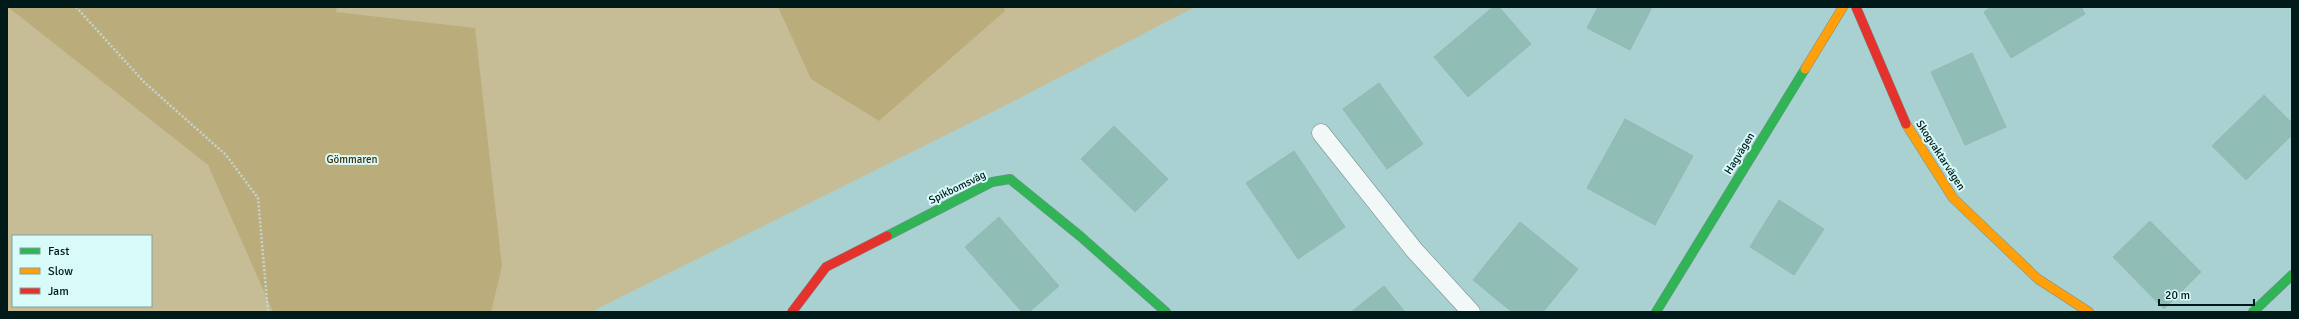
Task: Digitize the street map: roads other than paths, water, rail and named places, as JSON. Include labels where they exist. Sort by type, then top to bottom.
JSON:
[{"type":"street","name":"Hagvägen","points":[[1656,312],[1843,7]]},
{"type":"street","name":"Skogvaktarvägen","points":[[1856,7],[1906,125],[1953,198],[2038,279],[2089,312]]},
{"type":"street","name":"Spikbomsväg","points":[[792,312],[826,267],[992,182],[1010,179],[1080,236],[1166,312]]},
{"type":"street","points":[[2253,312],[2292,274]]},
{"type":"lane","points":[[1321,133],[1415,251],[1471,312]]},
{"type":"park label","name":"Gömmaren","points":[[352,159]]}]
